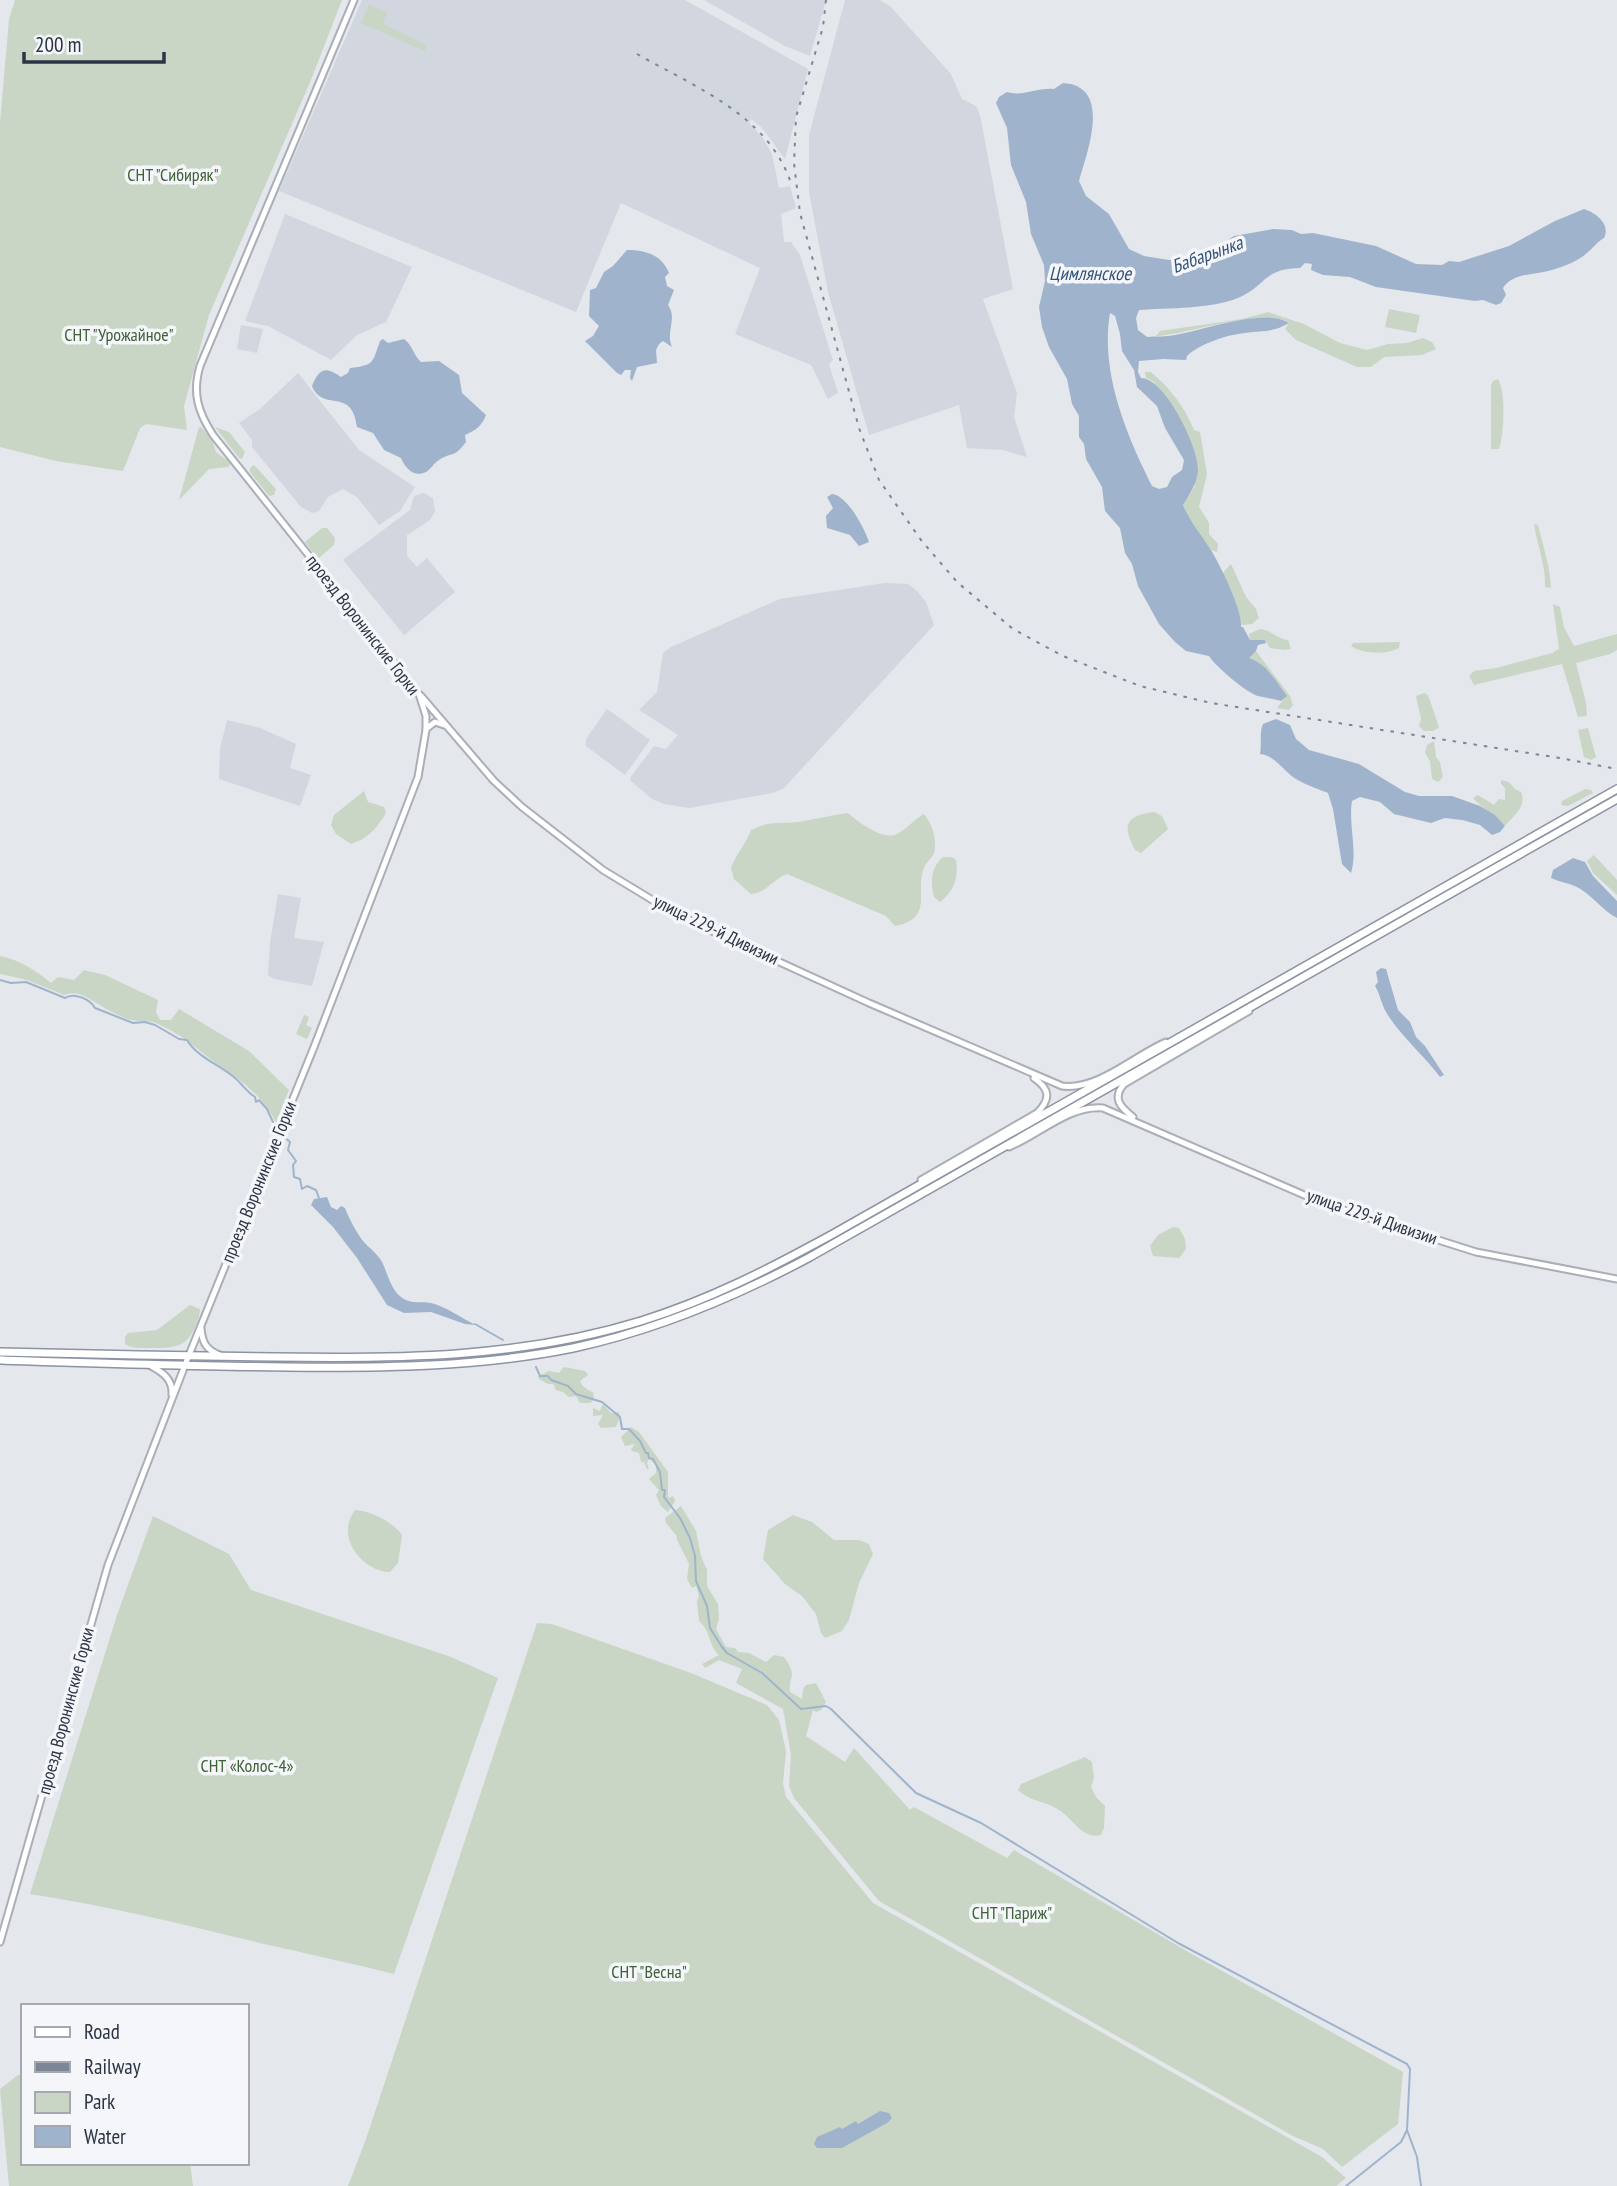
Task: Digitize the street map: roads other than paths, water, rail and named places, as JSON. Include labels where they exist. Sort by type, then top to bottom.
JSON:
[{"type":"highway","points":[[0,1352],[436,1357],[488,1353],[570,1339],[640,1322],[709,1296],[782,1262],[1617,789]]},
{"type":"highway","points":[[0,1360],[185,1366],[414,1366],[514,1358],[609,1339],[689,1313],[761,1282],[836,1242],[1617,799]]},
{"type":"street","name":"проезд Воронинские Горки","points":[[0,1942],[105,1577],[188,1356],[418,777],[426,730],[426,716],[419,694],[213,435],[201,415],[195,388],[200,366],[354,0]]},
{"type":"street","name":"улица 229-й Дивизии","points":[[419,694],[494,781],[522,807],[603,870],[705,928],[1057,1085],[1080,1086],[1100,1079],[1159,1044],[1196,1028]]},
{"type":"street","points":[[426,716],[435,717],[450,729]]},
{"type":"street","points":[[426,730],[432,723],[438,722],[450,729]]},
{"type":"street","points":[[1138,1121],[1126,1112],[1118,1101],[1117,1094],[1124,1084],[1237,1019],[1274,993]]},
{"type":"street","points":[[879,1208],[927,1176],[1030,1118],[1042,1108],[1048,1095],[1046,1089],[1023,1070]]},
{"type":"street","name":"улица 229-й Дивизии","points":[[991,1155],[1067,1116],[1084,1109],[1103,1108],[1325,1204],[1476,1252],[1617,1279]]},
{"type":"street","points":[[201,1326],[202,1340],[207,1348],[226,1356]]},
{"type":"street","points":[[148,1364],[164,1373],[171,1383],[171,1404]]},
{"type":"water","name":"Цимлянское","points":[[1063,83],[1078,87],[1088,96],[1093,122],[1079,181],[1086,196],[1109,214],[1129,249],[1144,256],[1169,260],[1193,258],[1211,251],[1234,236],[1273,229],[1292,230],[1301,234],[1313,233],[1376,246],[1416,264],[1442,265],[1509,246],[1584,209],[1597,216],[1606,228],[1604,238],[1575,261],[1558,268],[1524,275],[1507,283],[1503,288],[1506,295],[1501,303],[1496,305],[1483,300],[1376,287],[1350,277],[1323,275],[1311,270],[1312,264],[1305,263],[1300,268],[1278,271],[1248,293],[1227,302],[1139,310],[1136,318],[1138,330],[1147,337],[1172,336],[1250,319],[1278,319],[1289,323],[1273,330],[1215,340],[1193,351],[1186,360],[1139,361],[1138,372],[1141,378],[1150,381],[1170,401],[1187,431],[1198,470],[1195,484],[1183,505],[1224,575],[1238,610],[1241,627],[1250,640],[1265,640],[1266,643],[1258,645],[1249,658],[1266,669],[1275,679],[1287,696],[1281,701],[1253,694],[1232,679],[1209,656],[1186,651],[1175,642],[1159,624],[1138,586],[1132,564],[1125,553],[1120,528],[1105,511],[1102,487],[1086,459],[1084,444],[1079,437],[1079,416],[1072,404],[1067,379],[1049,347],[1042,327],[1039,307],[1045,281],[1044,265],[1031,234],[1026,202],[1011,165],[1007,128],[996,103],[999,97],[1007,92],[1054,89]],"holes":[[[1110,313],[1115,316],[1122,351],[1134,370],[1137,387],[1157,406],[1165,428],[1184,460],[1182,470],[1172,477],[1167,487],[1159,489],[1152,486],[1133,445],[1118,402],[1112,380],[1108,335]]]},
{"type":"water","points":[[627,250],[641,251],[658,258],[669,273],[665,277],[667,286],[674,290],[668,305],[672,315],[672,347],[663,341],[659,344],[656,350],[657,363],[637,367],[632,381],[631,370],[625,370],[621,375],[617,373],[585,341],[593,336],[599,326],[589,316],[590,290],[596,288],[604,272]]},
{"type":"water","points":[[383,339],[388,343],[404,339],[421,362],[439,361],[459,375],[462,393],[486,415],[478,427],[465,435],[466,442],[458,451],[439,460],[422,474],[410,471],[401,458],[384,450],[373,433],[357,427],[349,407],[323,398],[312,386],[321,372],[327,370],[341,377],[348,373],[350,368],[368,364]]},
{"type":"water","points":[[832,494],[849,506],[869,542],[859,546],[850,535],[827,528],[826,516],[833,508],[827,497]]},
{"type":"water","points":[[1276,719],[1290,725],[1296,739],[1309,750],[1359,764],[1405,792],[1419,796],[1452,796],[1480,806],[1495,815],[1505,826],[1492,835],[1480,825],[1462,820],[1445,818],[1431,823],[1394,814],[1380,802],[1360,797],[1352,801],[1354,855],[1351,873],[1342,864],[1328,793],[1296,779],[1275,761],[1260,754],[1263,724]]},
{"type":"water","points":[[1573,858],[1585,862],[1593,876],[1617,901],[1617,918],[1577,887],[1551,878],[1553,870]]},
{"type":"water","points":[[1381,968],[1386,969],[1398,1010],[1410,1022],[1416,1037],[1444,1075],[1440,1077],[1386,1012],[1375,986],[1378,982],[1376,972]]},
{"type":"water","points":[[327,1197],[331,1207],[337,1210],[341,1206],[345,1208],[365,1244],[382,1262],[400,1296],[410,1301],[437,1305],[476,1325],[431,1312],[404,1313],[387,1305],[357,1258],[333,1227],[311,1205],[314,1199]]},
{"type":"water","points":[[880,2111],[889,2113],[892,2118],[842,2148],[817,2148],[814,2144],[817,2137],[856,2121],[858,2124]]},
{"type":"waterway","points":[[0,980],[11,983],[26,982],[65,998],[82,997],[95,1008],[133,1023],[155,1025],[179,1039],[187,1040],[203,1056],[235,1078],[255,1097],[256,1102],[259,1100],[273,1122]]},
{"type":"waterway","points":[[283,1136],[290,1142],[288,1150],[296,1161],[293,1165],[294,1177],[300,1179],[302,1189],[307,1186],[316,1190],[319,1198]]},
{"type":"waterway","points":[[475,1324],[503,1340]]},
{"type":"waterway","points":[[536,1367],[540,1376],[548,1376],[551,1380],[568,1386],[576,1394],[602,1402],[620,1417],[622,1429],[629,1429],[640,1441],[649,1458],[653,1459],[660,1472],[664,1497],[680,1518],[690,1538],[695,1556],[696,1581],[707,1606],[710,1628],[727,1653],[762,1673],[801,1709],[826,1706],[831,1709],[916,1793],[981,1823],[1178,1943],[1407,2064],[1410,2069],[1407,2130],[1401,2142],[1346,2186]]},
{"type":"waterway","points":[[1407,2130],[1417,2157],[1421,2186]]},
{"type":"railway","points":[[826,0],[823,27],[796,117],[794,163],[800,213],[859,428],[879,480],[921,540],[957,582],[1013,629],[1063,656],[1140,686],[1211,703],[1617,769]]},
{"type":"railway","points":[[637,54],[705,91],[747,121],[780,159],[791,183]]},
{"type":"park label","name":"СНТ \"Сибиряк\"","points":[[173,175]]},
{"type":"park label","name":"СНТ \"Урожайное\"","points":[[119,335]]},
{"type":"park label","name":"СНТ «Колос-4»","points":[[247,1766]]},
{"type":"park label","name":"СНТ \"Париж\"","points":[[1012,1913]]},
{"type":"park label","name":"СНТ \"Весна\"","points":[[649,1972]]},
{"type":"water label","name":"Бабарынка","points":[[1207,254]]}]
